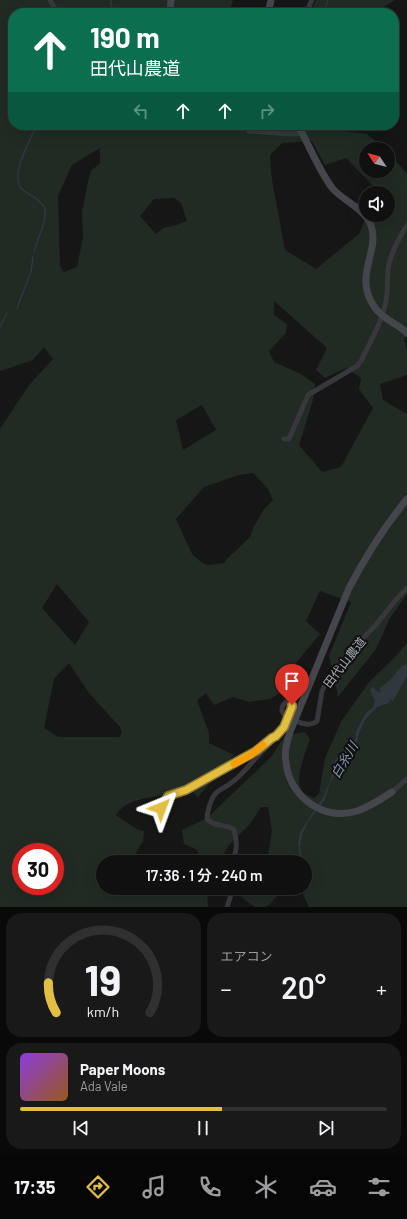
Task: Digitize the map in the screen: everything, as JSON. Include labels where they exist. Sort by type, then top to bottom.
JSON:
[{"type":"street","points":[[250,130],[249,131],[296,134],[302,133]]},
{"type":"street","points":[[300,130],[328,181],[341,196],[359,209],[368,220],[372,228],[373,244],[365,276],[366,286],[371,302],[382,315],[407,333]]},
{"type":"street","points":[[284,438],[289,439],[308,396],[357,366],[361,361],[382,315],[388,292],[388,269],[396,246],[407,226]]},
{"type":"street","points":[[407,500],[378,537],[349,588],[290,732],[286,747],[285,762],[290,780],[295,789],[306,801],[321,809],[333,813],[356,812],[373,804],[392,792],[407,779]]},
{"type":"street","name":"田代山農道","points":[[295,720],[310,724],[317,721],[322,691],[328,679],[352,649],[375,626],[407,588]]},
{"type":"street","points":[[236,855],[234,830],[229,827],[213,824],[207,819],[213,797],[216,793],[232,783],[284,727],[287,720],[290,714],[292,705],[286,702],[282,706],[281,710],[283,713],[295,720]]},
{"type":"street","points":[[160,814],[161,808],[168,796],[186,790],[249,756],[276,736]]},
{"type":"street","points":[[227,907],[231,895]]},
{"type":"shaded area","points":[[0,0],[233,0],[230,8],[8,8],[8,130],[334,130],[367,134],[377,142],[359,142],[359,171],[346,158],[325,165],[312,141],[282,143],[270,155],[272,180],[285,250],[316,269],[359,234],[364,222],[395,222],[395,186],[373,186],[365,178],[395,178],[395,160],[407,174],[407,336],[404,340],[407,350],[407,375],[380,384],[383,400],[407,414],[407,594],[390,618],[376,649],[338,697],[329,656],[351,602],[320,591],[306,621],[320,634],[296,663],[283,691],[270,699],[249,702],[233,697],[214,705],[206,693],[197,700],[209,733],[209,743],[234,755],[198,797],[186,786],[165,795],[132,802],[121,809],[116,815],[138,830],[144,831],[143,841],[135,855],[96,855],[96,895],[207,895],[208,907],[0,907],[0,429],[29,385],[53,359],[44,347],[33,360],[0,371]],"holes":[[[100,148],[100,163],[91,171],[82,212],[83,237],[77,267],[64,272],[60,266],[58,196],[72,165]],[[174,198],[181,203],[187,221],[163,228],[156,234],[140,216],[154,199]],[[274,301],[327,348],[316,370],[325,378],[346,368],[361,378],[359,389],[373,408],[341,467],[322,472],[299,445],[313,400],[315,384],[301,374],[274,362],[269,351],[286,333],[287,324],[274,315]],[[202,405],[216,430],[183,450],[176,420]],[[253,473],[268,489],[273,500],[264,509],[253,528],[250,537],[224,563],[208,565],[201,562],[192,554],[176,519],[204,487],[239,475]],[[57,584],[89,622],[75,645],[42,608]],[[69,663],[89,693],[120,727],[122,733],[119,737],[58,737],[44,728],[54,679]]]},
{"type":"shaded area","points":[[316,0],[395,0],[381,8],[312,8]]},
{"type":"shaded area","points":[[407,643],[407,907],[309,907],[303,895],[312,895],[312,855],[268,855],[272,831],[268,807],[261,807],[250,824],[229,845],[223,855],[199,855],[197,850],[184,844],[182,830],[207,818],[272,756],[285,735],[305,732],[310,739],[299,775],[299,783],[305,794],[314,798],[319,794],[325,758],[342,720],[370,681],[397,655]]},
{"type":"shaded area","points":[[243,895],[278,895],[265,907],[255,907],[241,897]]},
{"type":"water","name":"白糸川","points":[[407,664],[407,676],[393,701],[390,699],[389,703],[377,707],[365,720],[357,742],[345,754],[340,770],[337,768],[330,782],[325,799],[308,822],[302,834],[300,847],[302,855],[300,855],[298,844],[300,833],[323,798],[335,768],[332,765],[339,756],[342,755],[347,747],[353,744],[355,741],[356,731],[363,718],[367,712],[373,708],[375,701],[370,690],[373,687],[379,693],[381,691],[379,689],[391,679],[402,666]]},
{"type":"waterway","points":[[111,0],[112,8]]},
{"type":"waterway","points":[[326,8],[328,0]]},
{"type":"waterway","points":[[34,130],[26,147],[18,174],[18,182],[21,188],[40,201],[44,207],[44,223],[34,251]]},
{"type":"waterway","points":[[17,308],[31,272],[33,257]]},
{"type":"waterway","points":[[0,327],[7,313]]},
{"type":"slow traffic","points":[[234,764],[249,756],[263,745]]},
{"type":"route","points":[[161,808],[168,796],[186,790],[249,756],[276,736],[284,727],[292,705]]}]
